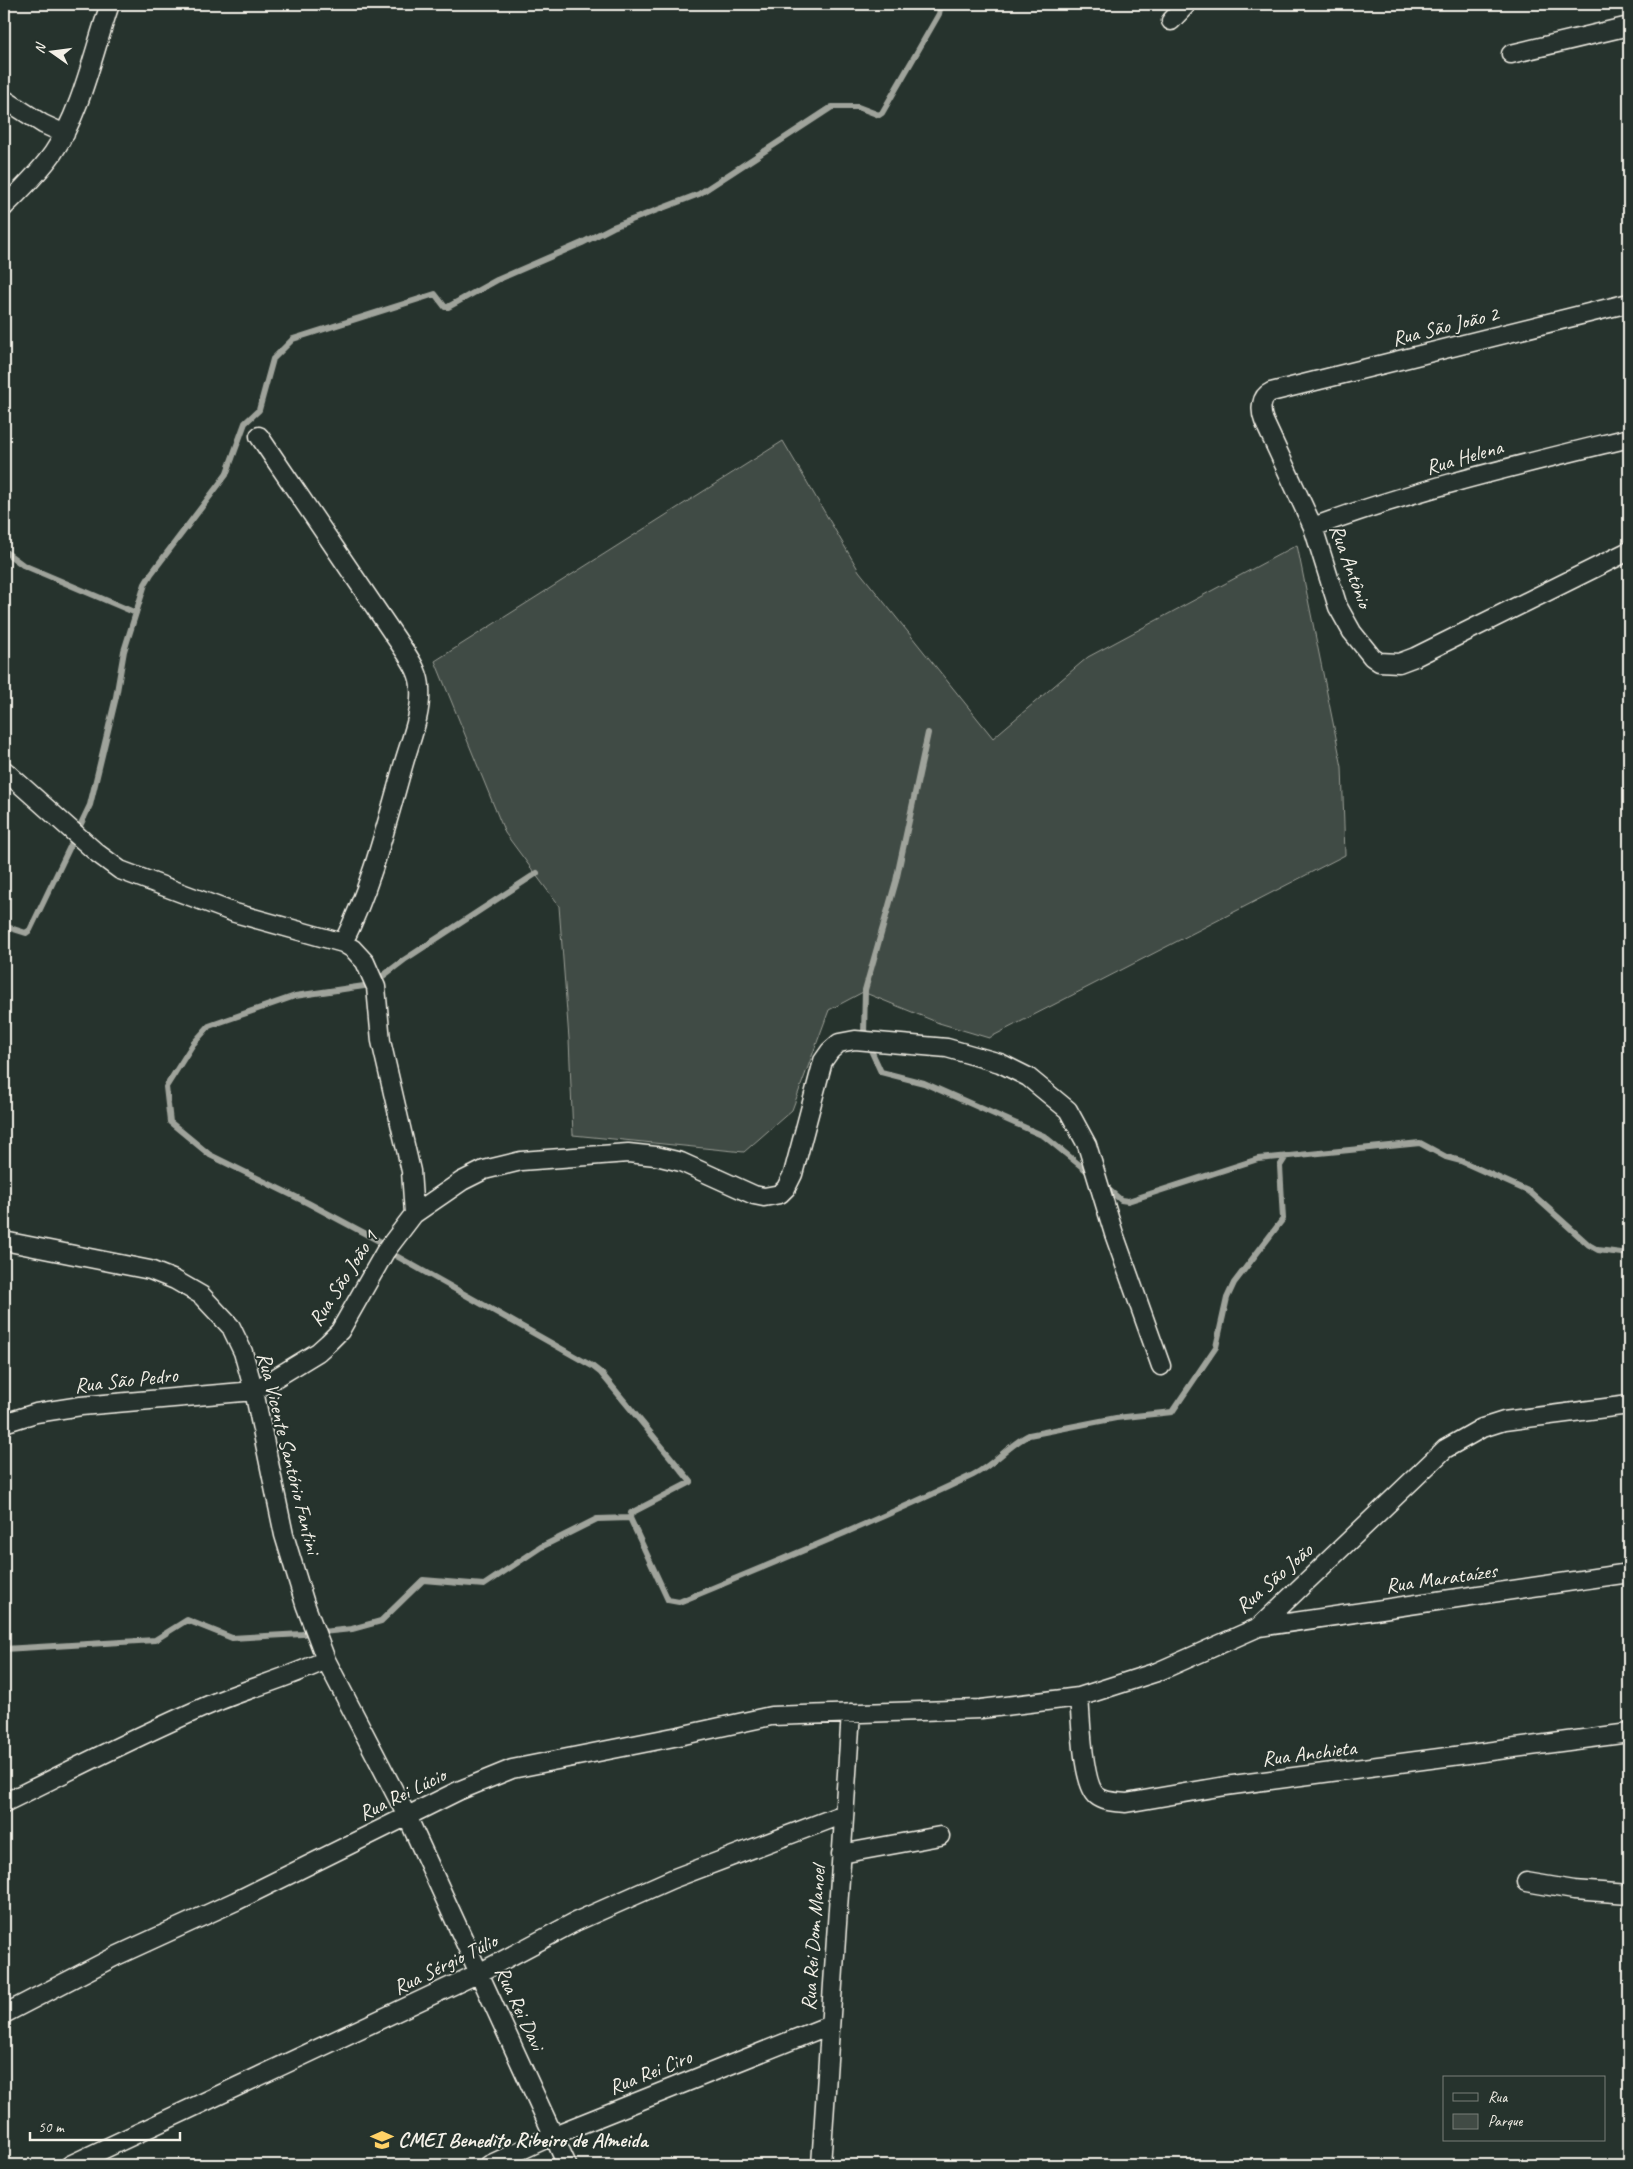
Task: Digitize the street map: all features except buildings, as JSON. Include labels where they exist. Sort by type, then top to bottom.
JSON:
[{"type":"street","points":[[4,207],[41,170],[65,134],[77,105],[110,4]]},
{"type":"street","points":[[1171,22],[1187,4]]},
{"type":"street","points":[[1511,54],[1629,26]]},
{"type":"street","points":[[4,100],[43,124],[65,134]]},
{"type":"street","name":"Rua São João 2","points":[[1271,392],[1629,303]]},
{"type":"street","name":"Rua Antônio","points":[[1271,392],[1267,394],[1262,403],[1262,416],[1313,527],[1338,607],[1352,632],[1372,657],[1379,662],[1390,663],[1415,658],[1629,551]]},
{"type":"street","points":[[259,436],[406,653],[417,673],[420,686],[417,718],[373,872],[343,943]]},
{"type":"street","name":"Rua Helena","points":[[1313,527],[1358,510],[1512,467],[1629,438]]},
{"type":"street","points":[[4,770],[97,853],[120,870],[235,913],[343,943],[353,949],[365,962],[376,987],[381,1041],[411,1172],[414,1214]]},
{"type":"street","name":"Rua São João 1","points":[[254,1391],[318,1352],[340,1331],[381,1260],[414,1214],[462,1181],[484,1170],[521,1161],[628,1153],[656,1156],[681,1162],[754,1195],[773,1196],[786,1188],[794,1174],[823,1061],[839,1043],[854,1040],[947,1048],[1000,1063],[1028,1077],[1068,1110],[1086,1145],[1114,1234],[1161,1366]]},
{"type":"street","name":"Rua Vicente Santório Fantini","points":[[4,1241],[150,1270],[175,1280],[200,1295],[231,1327],[243,1352],[254,1391],[284,1535],[305,1604],[326,1660],[407,1816]]},
{"type":"street","name":"Rua São Pedro","points":[[4,1422],[36,1413],[81,1406],[254,1391]]},
{"type":"street","name":"Rua São João","points":[[851,1713],[981,1709],[1079,1697],[1157,1672],[1259,1627],[1445,1449],[1461,1439],[1482,1428],[1504,1421],[1629,1405]]},
{"type":"street","name":"Rua Marataízes","points":[[1259,1627],[1629,1572]]},
{"type":"street","points":[[4,1803],[118,1747],[217,1702],[301,1672],[326,1660]]},
{"type":"street","name":"Rua Anchieta","points":[[1079,1697],[1086,1776],[1091,1789],[1097,1796],[1126,1803],[1225,1786],[1629,1733]]},
{"type":"street","name":"Rua Rei Lúcio","points":[[4,2014],[116,1956],[236,1901],[458,1791],[512,1769],[771,1716],[851,1713]]},
{"type":"street","name":"Rua Rei Dom Manoel","points":[[821,2165],[851,1713]]},
{"type":"street","name":"Rua Sérgio Túlio","points":[[70,2165],[480,1973],[575,1922],[672,1879],[844,1814]]},
{"type":"street","name":"Rua Rei Davi","points":[[407,1816],[567,2165]]},
{"type":"street","points":[[841,1854],[940,1836]]},
{"type":"street","points":[[1526,1882],[1574,1890],[1629,1894]]},
{"type":"street","name":"Rua Rei Ciro","points":[[489,2165],[554,2135],[830,2025]]},
{"type":"green space","points":[[783,441],[859,571],[993,738],[1088,657],[1297,545],[1342,767],[1345,855],[989,1038],[939,1023],[863,992],[829,1010],[792,1110],[744,1152],[573,1135],[569,1039],[559,906],[505,833],[435,661]]},
{"type":"waterway","points":[[4,926],[26,933],[30,930],[90,805],[116,697],[124,651],[145,584],[226,475],[245,423],[259,410],[273,359],[293,339],[435,294],[445,307],[448,307],[497,280],[582,243],[613,227],[699,194],[832,107],[858,107],[879,115],[882,113],[939,14],[941,4]]},
{"type":"waterway","points":[[4,551],[23,565],[136,613]]},
{"type":"waterway","points":[[928,733],[896,881],[865,990],[864,1035],[881,1072],[924,1083],[1044,1136],[1092,1175]]},
{"type":"waterway","points":[[537,873],[404,960],[371,985],[295,996],[209,1026],[193,1044],[166,1087],[170,1122],[210,1155],[308,1203],[381,1242],[391,1253],[592,1366],[601,1373],[691,1482],[631,1513],[630,1518],[668,1600],[679,1602],[937,1492],[981,1471],[1014,1444],[1029,1435],[1116,1418],[1172,1412],[1216,1347],[1227,1298],[1234,1283],[1283,1219],[1280,1166],[1285,1158]]},
{"type":"waterway","points":[[1103,1185],[1121,1200],[1128,1201],[1258,1159],[1420,1143],[1446,1157],[1461,1161],[1530,1192],[1589,1245],[1598,1250],[1629,1254]]},
{"type":"waterway","points":[[4,1649],[155,1640],[187,1620],[232,1638],[352,1629],[381,1621],[423,1580],[484,1585],[541,1547],[597,1519],[630,1518]]},
{"type":"place","name":"CMEI Benedito Ribeiro de Almeida","points":[[382,2140]]}]
